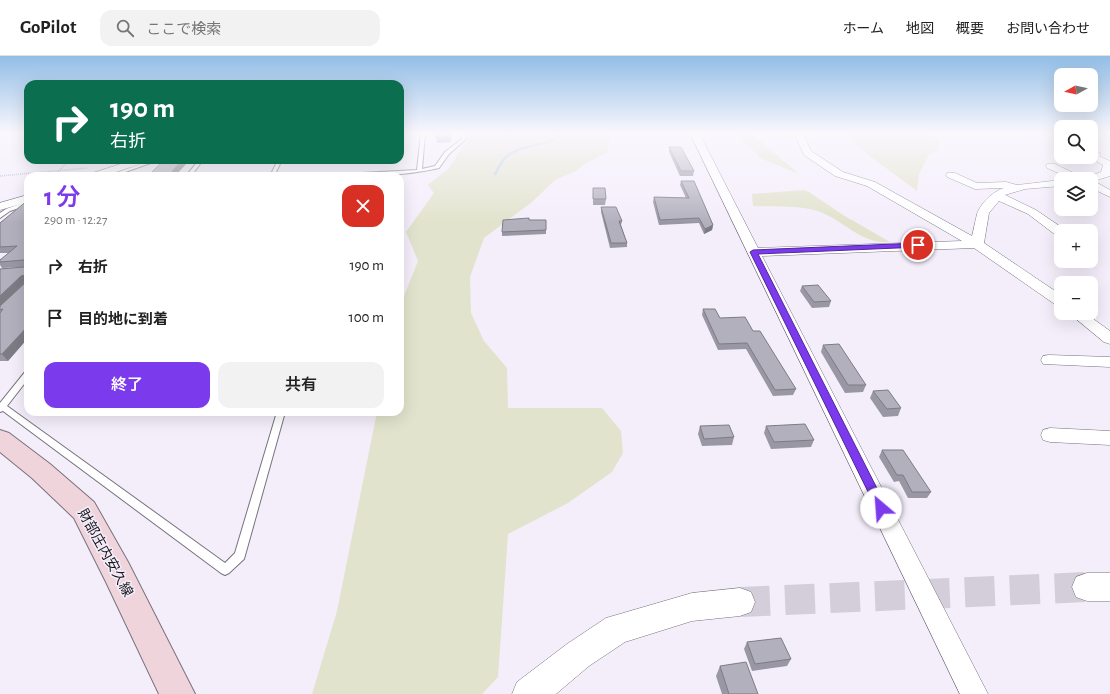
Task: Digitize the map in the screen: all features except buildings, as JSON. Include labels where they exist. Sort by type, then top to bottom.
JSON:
[{"type":"main road","name":"財部庄内安久線","points":[[0,439],[41,471],[84,510],[117,572],[177,694]]},
{"type":"street","points":[[709,163],[974,694]]},
{"type":"street","points":[[822,163],[840,174],[871,184],[977,244],[1054,297]]},
{"type":"street","points":[[91,172],[126,164]]},
{"type":"street","points":[[1098,177],[1106,174],[1109,164]]},
{"type":"street","points":[[1051,166],[1065,172]]},
{"type":"street","points":[[951,175],[975,186],[1006,185],[1017,188]]},
{"type":"street","points":[[977,244],[983,213],[1002,192],[1017,188],[1054,184]]},
{"type":"street","points":[[1098,188],[1110,194]]},
{"type":"street","points":[[998,196],[1032,212],[1054,228]]},
{"type":"street","points":[[0,207],[24,199]]},
{"type":"street","points":[[753,252],[977,244]]},
{"type":"street","points":[[1085,320],[1110,339]]},
{"type":"street","points":[[1049,360],[1110,362]]},
{"type":"street","points":[[1050,435],[1110,438]]},
{"type":"street","points":[[529,694],[578,655],[617,629],[692,607],[740,602]]},
{"type":"lane","points":[[419,171],[420,163]]},
{"type":"lane","points":[[402,172],[419,171],[437,166],[439,163]]},
{"type":"lane","points":[[121,172],[145,164]]},
{"type":"lane","points":[[191,172],[198,164]]},
{"type":"lane","points":[[0,216],[8,210],[24,204]]},
{"type":"lane","points":[[24,379],[1,407],[225,570],[240,556],[280,416]]},
{"type":"path","points":[[59,170],[65,164]]},
{"type":"path","points":[[39,172],[59,170],[91,172]]},
{"type":"path","points":[[0,176],[24,174]]},
{"type":"green space","points":[[452,163],[586,163],[576,171],[555,180],[532,202],[484,238],[470,277],[471,313],[484,341],[507,368],[508,408],[602,408],[621,431],[623,453],[612,472],[568,503],[508,534],[498,677],[482,694],[312,694],[337,611],[376,416],[404,416],[404,296],[418,261],[406,232],[434,193],[428,185],[449,168]]},
{"type":"green space","points":[[771,163],[786,163],[799,174]]},
{"type":"green space","points":[[879,163],[925,163],[919,174],[917,191]]},
{"type":"green space","points":[[804,190],[843,215],[890,242],[870,240],[826,215],[810,209],[753,206],[752,194]]},
{"type":"waterway","points":[[495,174],[502,163]]},
{"type":"tunnel","points":[[740,602],[1087,587]]},
{"type":"route","points":[[881,508],[753,252],[918,245]]}]
